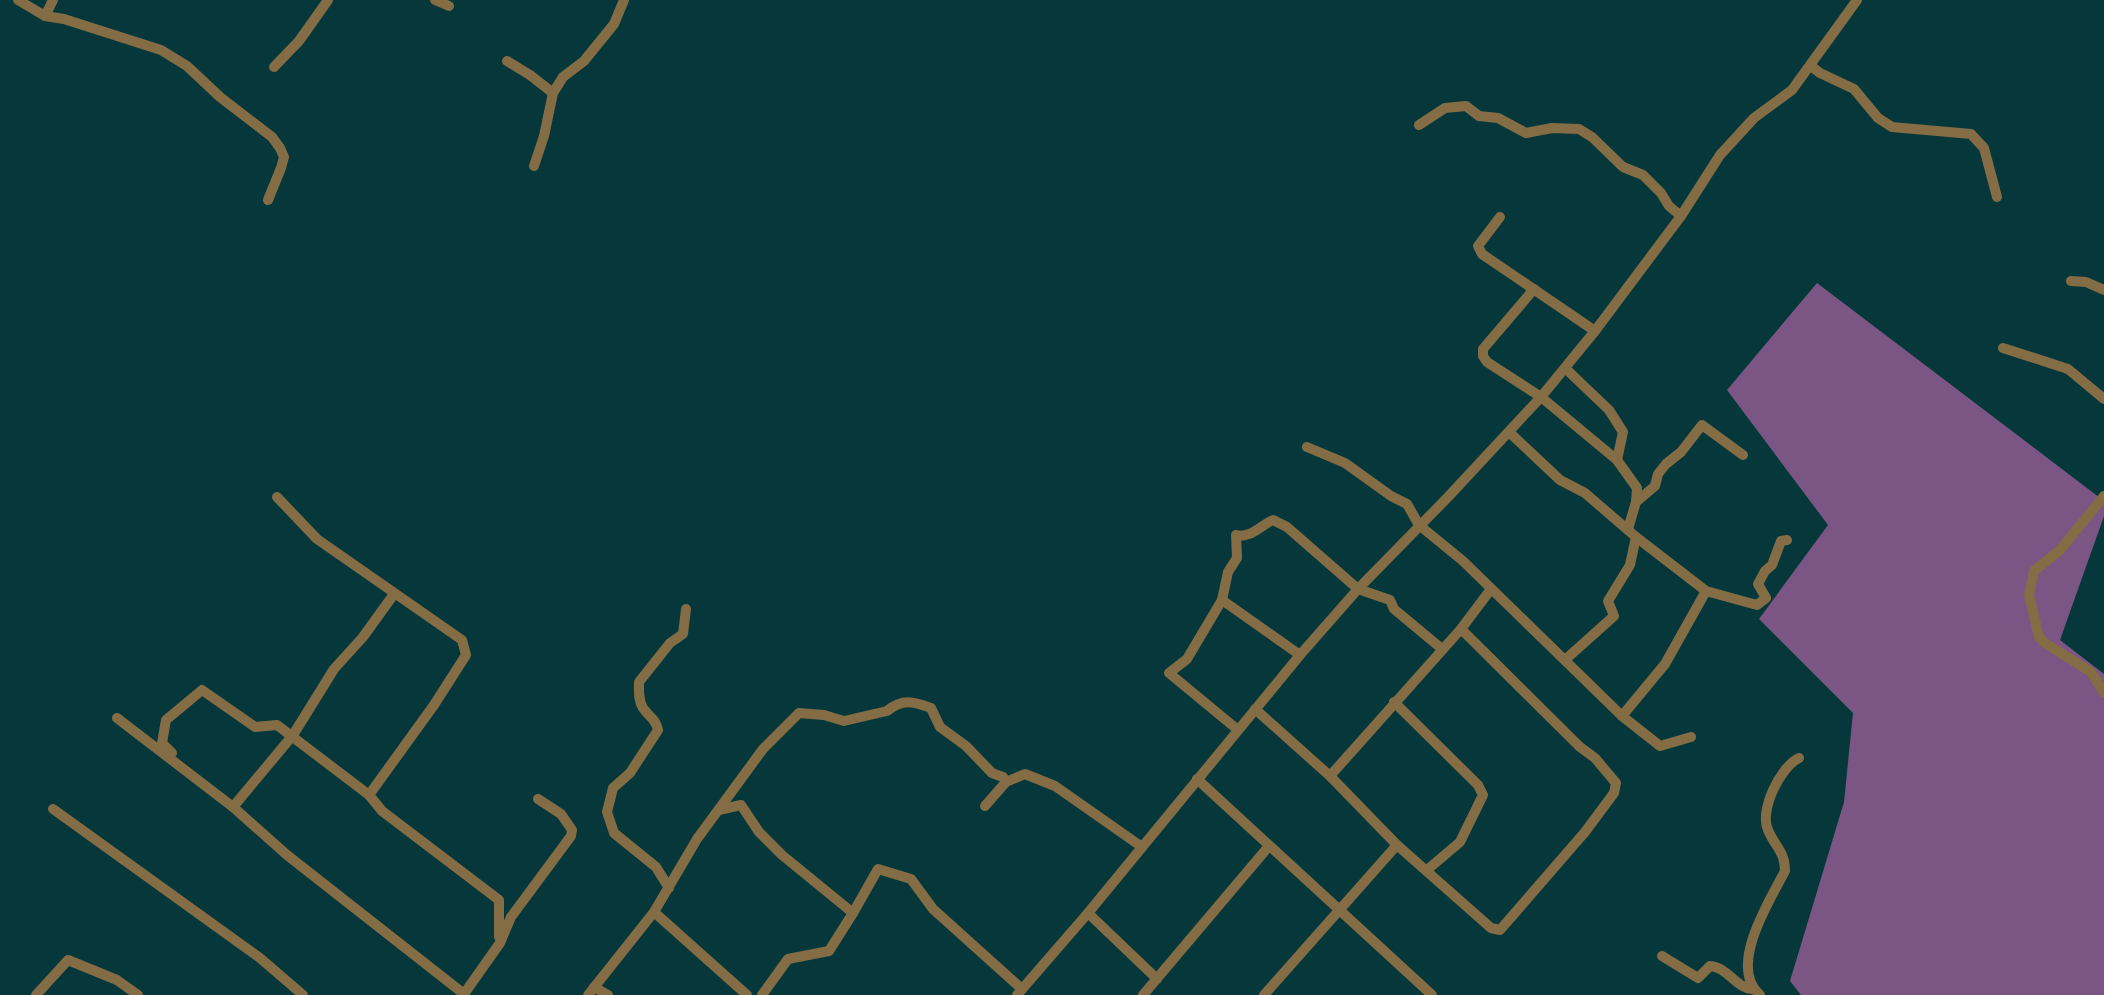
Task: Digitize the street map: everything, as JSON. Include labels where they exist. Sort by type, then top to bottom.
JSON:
[{"type":"street","points":[[18,0],[45,16],[161,50],[187,66],[220,97],[272,137],[280,148],[284,157],[268,200]]},
{"type":"street","points":[[45,16],[53,0]]},
{"type":"street","points":[[274,67],[299,41],[328,0]]},
{"type":"street","points":[[435,0],[449,6]]},
{"type":"street","points":[[534,166],[553,93],[563,77],[584,61],[614,24],[624,0]]},
{"type":"street","points":[[762,995],[788,959],[829,951],[878,869],[911,879],[933,909],[1019,992],[1088,913],[1300,655],[1358,589],[1541,397],[1681,216],[1720,155],[1754,118],[1792,90],[1857,0]]},
{"type":"street","points":[[507,61],[553,93]]},
{"type":"street","points":[[1811,66],[1828,78],[1854,89],[1878,118],[1892,127],[1971,134],[1984,148],[1997,197]]},
{"type":"street","points":[[1419,125],[1445,108],[1466,106],[1479,116],[1498,118],[1526,133],[1552,128],[1579,129],[1623,167],[1643,175],[1681,216]]},
{"type":"street","points":[[1500,217],[1478,246],[1482,254],[1595,331]]},
{"type":"street","points":[[2071,281],[2086,282],[2104,290]]},
{"type":"street","points":[[1534,289],[1483,349],[1483,356],[1487,362],[1541,397],[1617,460],[1637,488],[1628,529]]},
{"type":"street","points":[[2003,348],[2068,369],[2104,399]]},
{"type":"street","points":[[1565,368],[1609,410],[1623,432],[1617,460]]},
{"type":"street","points":[[1636,502],[1655,486],[1658,474],[1681,452],[1702,425],[1743,455]]},
{"type":"street","points":[[1509,432],[1560,480],[1585,493],[1706,591],[1757,605],[1766,598],[1758,584],[1772,565],[1781,541],[1787,540]]},
{"type":"street","points":[[1307,447],[1345,463],[1407,504],[1419,525],[1463,561],[1622,716],[1660,746],[1691,737]]},
{"type":"street","points":[[2104,496],[2060,550],[2034,571],[2029,595],[2039,637],[2091,672],[2104,693]]},
{"type":"street","points":[[277,497],[317,539],[462,640],[466,655],[369,795]]},
{"type":"street","points":[[1238,730],[1169,673],[1187,659],[1222,600],[1228,572],[1237,558],[1236,535],[1252,533],[1273,520],[1287,527],[1358,589],[1390,600],[1394,609],[1442,649]]},
{"type":"street","points":[[1566,659],[1614,616],[1608,601],[1630,565],[1636,537]]},
{"type":"street","points":[[1330,776],[1461,629],[1491,589]]},
{"type":"street","points":[[1622,716],[1665,664],[1706,591]]},
{"type":"street","points":[[233,807],[293,735],[334,669],[363,637],[394,594]]},
{"type":"street","points":[[1222,600],[1300,655]]},
{"type":"street","points":[[669,888],[656,867],[614,833],[607,812],[613,788],[630,773],[658,730],[656,722],[639,700],[639,682],[670,643],[683,634],[686,609]]},
{"type":"street","points":[[1255,709],[1330,776],[1397,845],[1491,928],[1500,930],[1585,832],[1614,793],[1616,783],[1595,758],[1580,747],[1461,629]]},
{"type":"street","points":[[197,779],[162,743],[166,720],[202,690],[255,727],[277,725],[293,735],[369,795],[382,811],[499,900],[500,943]]},
{"type":"street","points":[[608,995],[591,991],[654,912],[697,839],[763,749],[799,713],[824,715],[844,721],[887,711],[906,701],[931,708],[940,727],[1006,782]]},
{"type":"street","points":[[1394,702],[1478,785],[1483,795],[1460,842],[1427,870]]},
{"type":"street","points":[[117,718],[233,807],[287,855],[464,995],[500,943],[511,917],[571,836],[572,830],[561,814],[538,799]]},
{"type":"street","points":[[1757,992],[1748,961],[1751,943],[1785,871],[1785,858],[1767,829],[1764,814],[1781,772],[1799,758]]},
{"type":"street","points":[[985,806],[1006,782],[1025,774],[1055,786],[1142,847]]},
{"type":"street","points":[[1197,779],[1432,995]]},
{"type":"street","points":[[719,810],[741,805],[759,832],[782,855],[853,913]]},
{"type":"street","points":[[53,809],[260,958],[303,995]]},
{"type":"street","points":[[1264,995],[1397,845]]},
{"type":"street","points":[[1143,995],[1269,846]]},
{"type":"street","points":[[654,912],[747,995]]},
{"type":"street","points":[[1088,913],[1157,979]]},
{"type":"street","points":[[1662,956],[1698,978],[1710,966],[1718,967],[1746,989],[1757,992]]},
{"type":"street","points":[[36,995],[68,960],[117,980],[138,995]]},
{"type":"shaded area","points":[[1817,283],[2104,501],[2104,516],[2060,640],[2104,674],[2104,995],[1801,995],[1790,981],[1844,802],[1853,713],[1759,619],[1828,525],[1727,390]]}]
